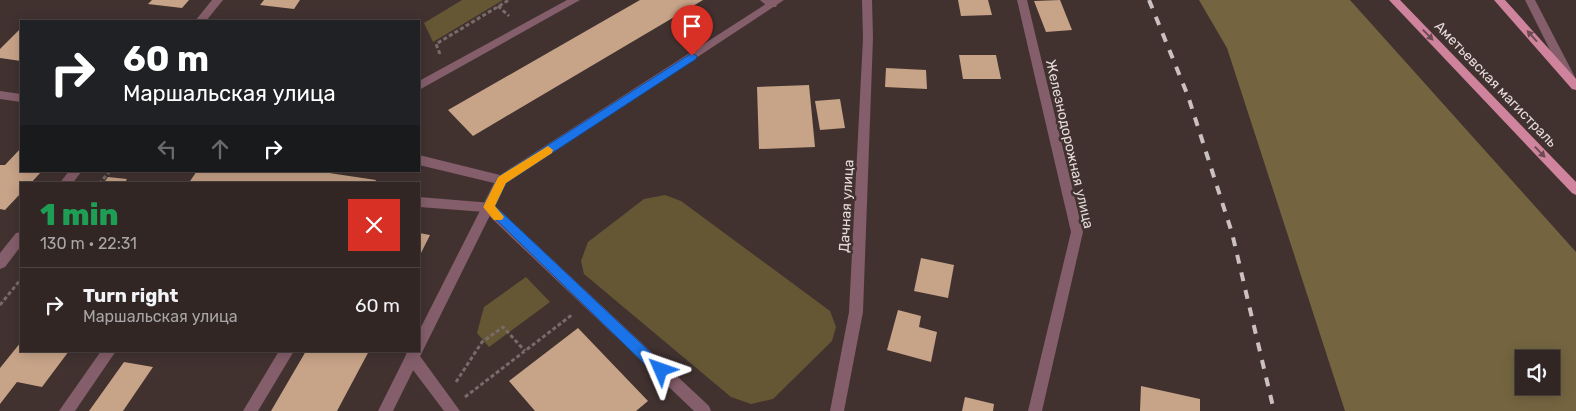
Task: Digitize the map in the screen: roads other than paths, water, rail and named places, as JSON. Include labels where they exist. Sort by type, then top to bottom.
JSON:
[{"type":"main road","name":"Аметьевская магистраль","points":[[1394,0],[1576,190]]},
{"type":"main road","points":[[1499,0],[1573,82]]},
{"type":"street","points":[[201,20],[218,0]]},
{"type":"street","points":[[420,85],[575,0]]},
{"type":"street","name":"Дачная улица","points":[[837,411],[856,312],[868,38],[867,0]]},
{"type":"street","name":"Железнодорожная улица","points":[[1022,0],[1077,232],[1035,411]]},
{"type":"street","points":[[1530,0],[1573,82]]},
{"type":"street","points":[[420,341],[502,180],[772,2]]},
{"type":"street","points":[[0,95],[20,98]]},
{"type":"street","points":[[420,160],[502,180]]},
{"type":"street","points":[[67,182],[75,172]]},
{"type":"street","points":[[420,202],[488,207],[704,411]]},
{"type":"street","points":[[0,263],[20,238]]},
{"type":"street","points":[[66,411],[108,352]]},
{"type":"street","points":[[250,411],[286,352]]},
{"type":"street","points":[[385,411],[414,352]]},
{"type":"street","points":[[416,352],[449,406]]},
{"type":"railway","points":[[1149,0],[1188,96],[1232,233],[1274,411]]}]
